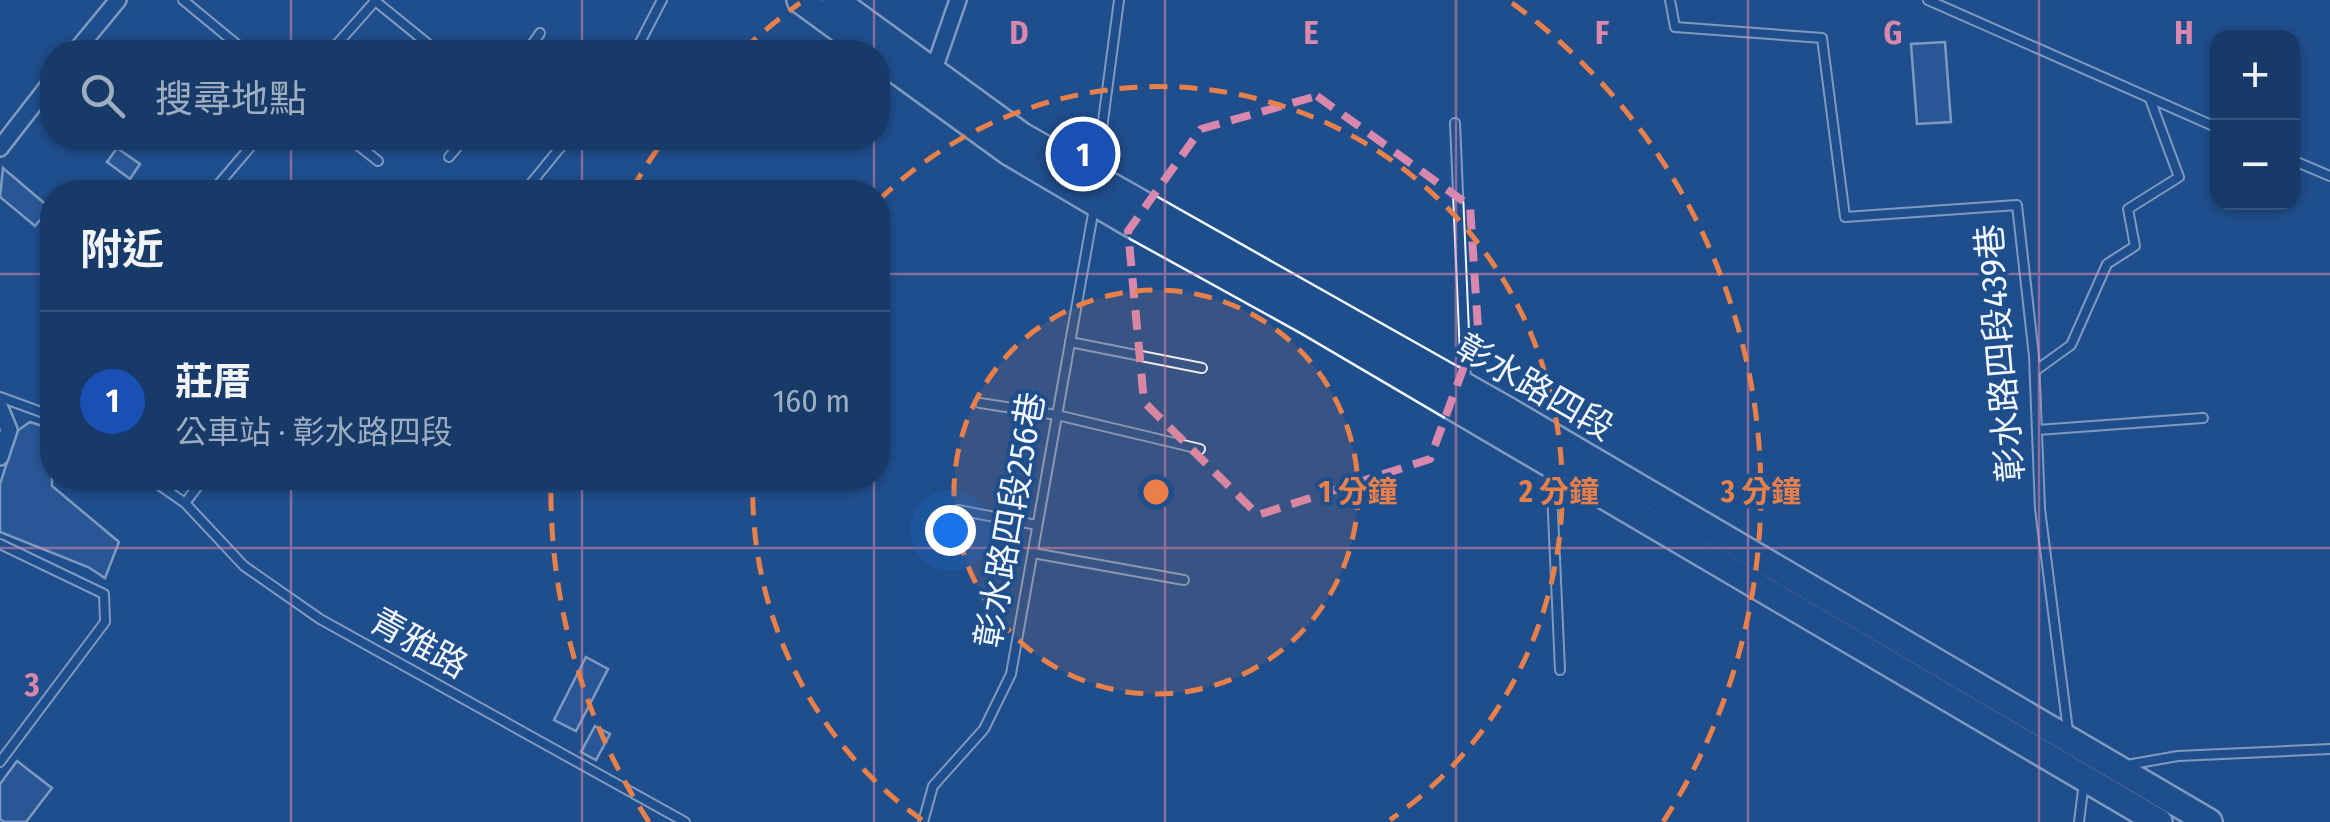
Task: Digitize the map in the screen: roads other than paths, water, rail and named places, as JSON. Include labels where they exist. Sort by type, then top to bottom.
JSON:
[{"type":"main road","points":[[800,0],[855,40]]},
{"type":"main road","name":"彰水路四段","points":[[834,0],[889,40]]},
{"type":"main road","name":"彰水路四段","points":[[890,41],[1095,191],[1307,320],[1500,420],[2209,822]]},
{"type":"main road","name":"彰水路四段","points":[[890,66],[1009,152],[1095,191],[1467,387],[1551,464],[2082,772],[2159,822]]},
{"type":"street","points":[[85,40],[118,0]]},
{"type":"street","points":[[933,72],[958,0]]},
{"type":"street","points":[[0,148],[40,96]]},
{"type":"street","points":[[0,408],[9,430],[0,457]]},
{"type":"lane","points":[[183,0],[231,40]]},
{"type":"lane","points":[[340,40],[375,0],[423,40]]},
{"type":"lane","points":[[641,40],[662,0]]},
{"type":"lane","name":"彰水路四段256巷","points":[[922,822],[932,786],[984,729],[1011,674],[1095,191],[1119,0]]},
{"type":"lane","name":"彰水路四段439巷","points":[[1670,0],[1675,27],[1822,38],[1845,217],[2018,205],[2035,371],[2040,510],[2071,745]]},
{"type":"lane","points":[[1928,0],[2210,125]]},
{"type":"lane","points":[[535,40],[540,33]]},
{"type":"lane","points":[[2035,371],[2071,345],[2107,264],[2136,246],[2128,209],[2178,177],[2150,99]]},
{"type":"lane","points":[[1455,124],[1467,387]]},
{"type":"lane","points":[[222,180],[248,150]]},
{"type":"lane","points":[[364,150],[378,161]]},
{"type":"lane","points":[[449,157],[455,150]]},
{"type":"lane","points":[[534,180],[558,150]]},
{"type":"lane","points":[[2300,163],[2330,176]]},
{"type":"lane","points":[[1070,342],[1202,368]]},
{"type":"lane","points":[[0,397],[40,412]]},
{"type":"lane","points":[[980,403],[1057,415],[1200,449]]},
{"type":"lane","points":[[2037,430],[2204,418]]},
{"type":"lane","points":[[1551,464],[1560,670]]},
{"type":"lane","name":"青雅路","points":[[166,490],[185,503],[244,566],[320,619],[685,822]]},
{"type":"lane","points":[[185,503],[195,490]]},
{"type":"lane","points":[[958,510],[1037,525]]},
{"type":"lane","points":[[0,544],[104,594],[104,622],[0,762]]},
{"type":"lane","points":[[1033,553],[1184,580]]},
{"type":"lane","points":[[2079,822],[2082,772],[2178,756],[2330,748]]},
{"type":"place","name":"莊厝","points":[[1083,154]]}]
